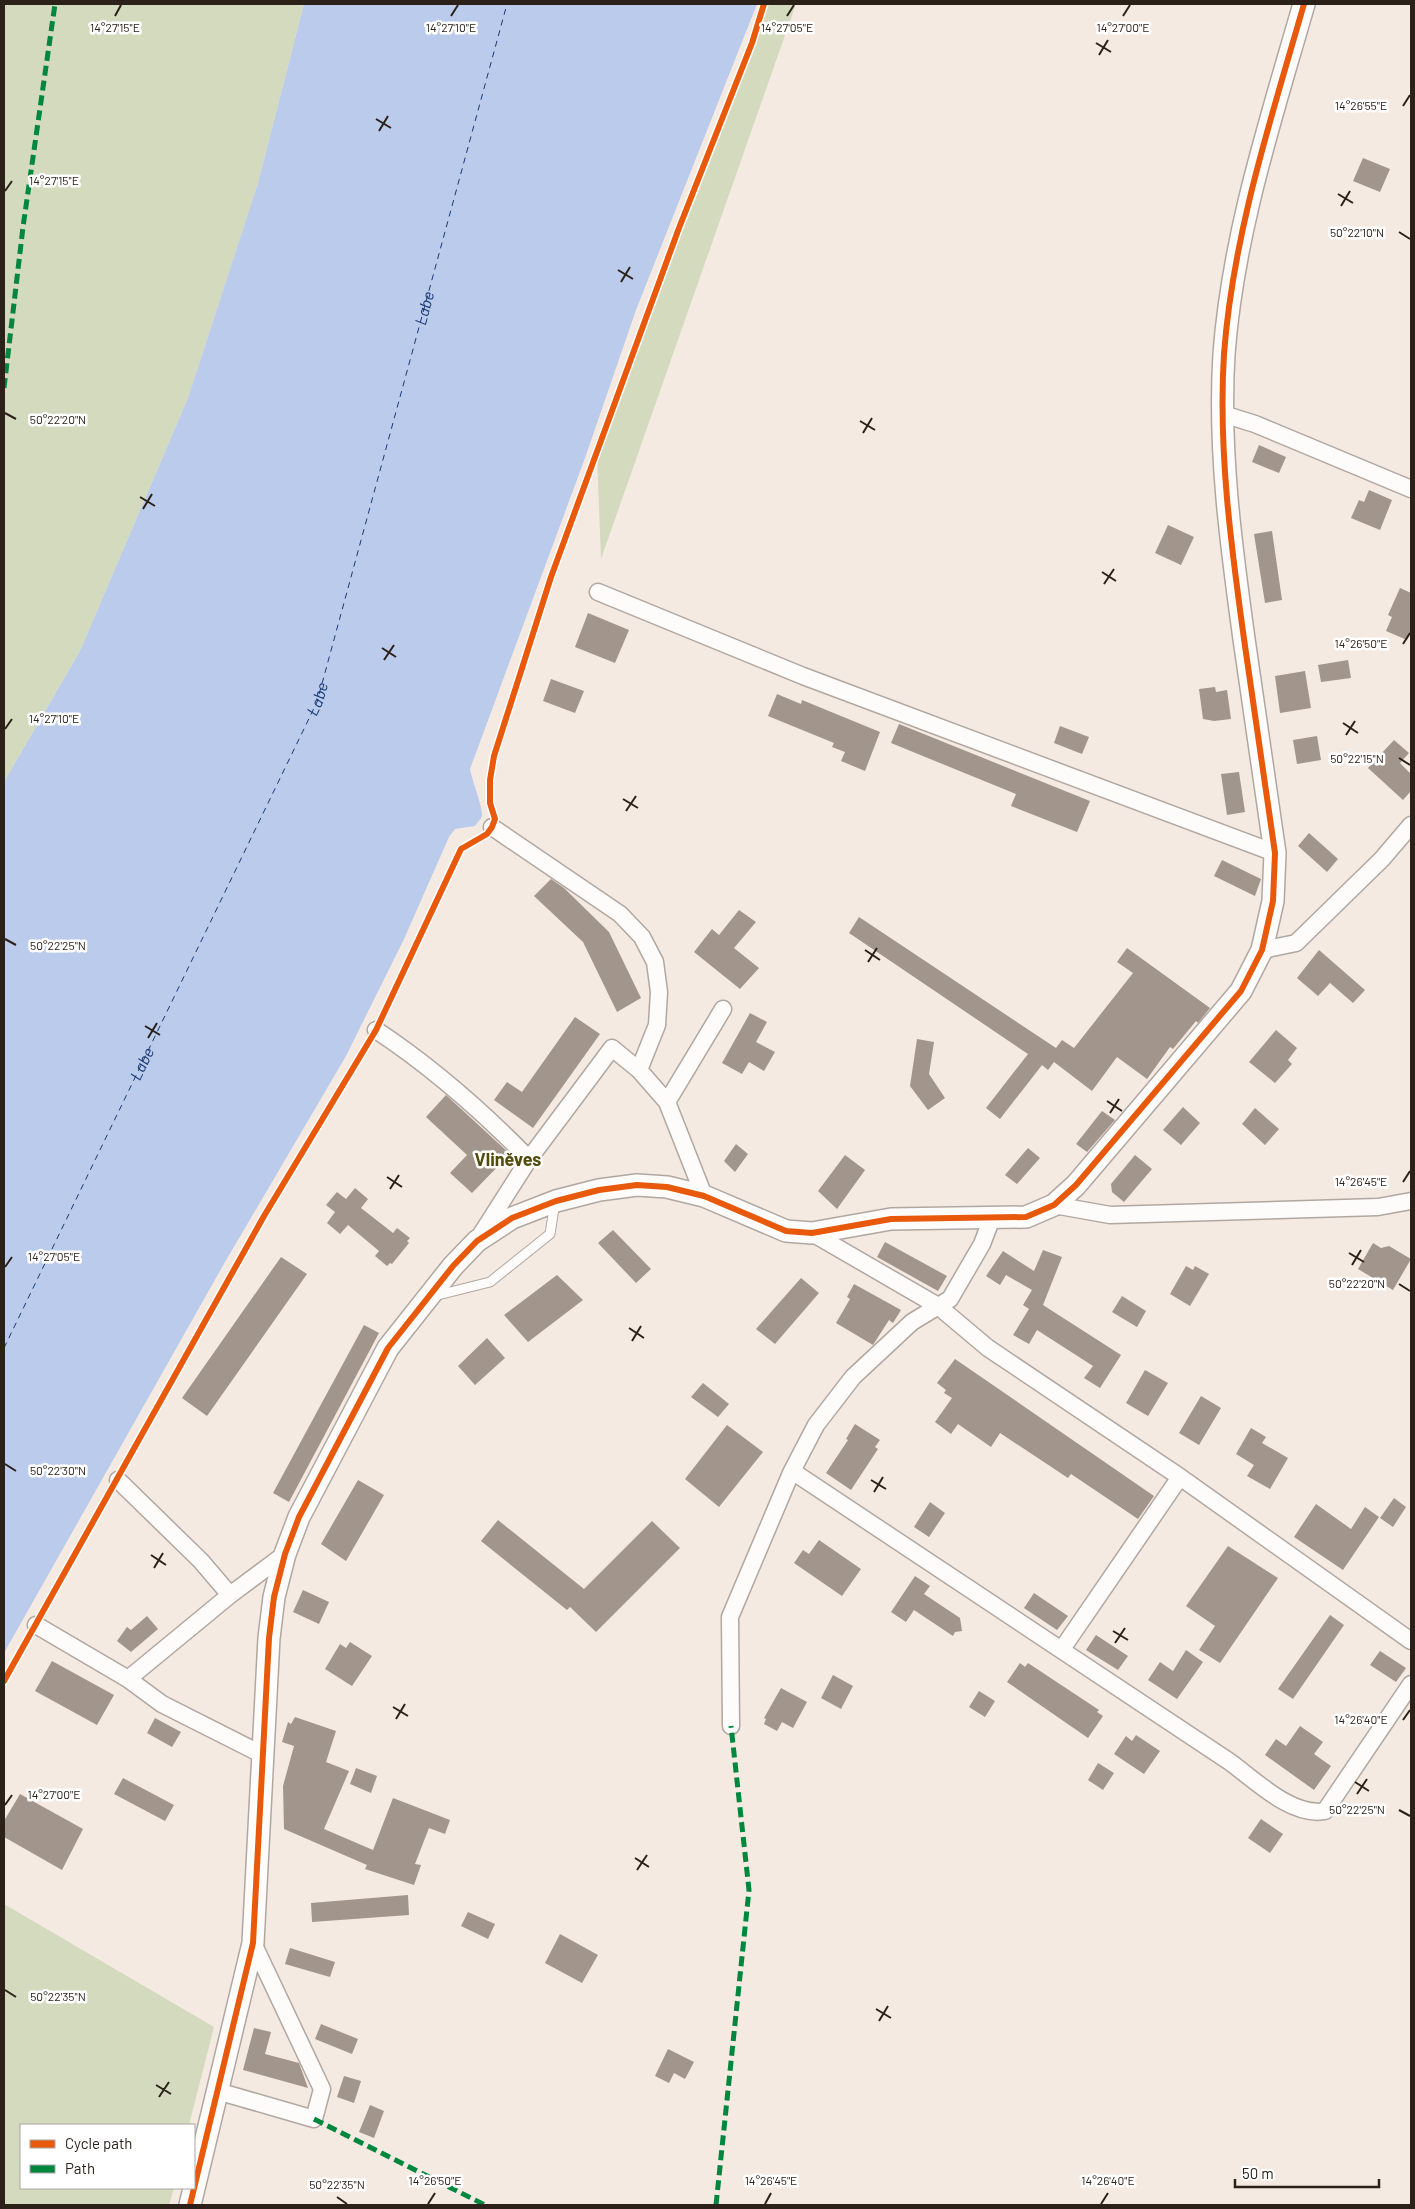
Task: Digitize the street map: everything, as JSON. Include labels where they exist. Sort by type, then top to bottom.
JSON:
[{"type":"street","points":[[477,1241],[512,1218],[556,1201],[599,1190],[637,1184],[667,1187],[704,1196],[786,1231],[812,1233],[891,1219],[1026,1217],[1054,1205],[1076,1185],[1241,991],[1262,950],[1273,901],[1275,853],[1231,548],[1223,414],[1224,354],[1234,263],[1256,170],[1304,4]]},
{"type":"street","points":[[1223,414],[1255,424],[1411,489]]},
{"type":"street","points":[[598,592],[803,676],[1275,853]]},
{"type":"street","points":[[1262,950],[1296,943],[1382,859],[1411,826]]},
{"type":"street","points":[[492,827],[620,914],[642,937],[655,962],[659,992],[657,1025],[639,1070]]},
{"type":"street","points":[[667,1102],[722,1009]]},
{"type":"street","points":[[376,1030],[411,1053],[487,1116],[529,1158]]},
{"type":"street","points":[[195,2184],[253,1943],[269,1638],[274,1597],[285,1554],[299,1517],[388,1348],[427,1298],[477,1241],[529,1158],[612,1048],[639,1070],[667,1102],[704,1196]]},
{"type":"street","points":[[1054,1205],[1110,1215],[1378,1207],[1411,1201]]},
{"type":"street","points":[[731,1726],[730,1617],[792,1472],[816,1425],[853,1377],[912,1322],[950,1299],[982,1244],[992,1218]]},
{"type":"street","points":[[812,1233],[938,1306],[988,1348],[1180,1477],[1411,1641]]},
{"type":"street","points":[[792,1472],[1062,1649],[1230,1762],[1296,1809],[1313,1814],[1325,1812],[1411,1684]]},
{"type":"street","points":[[1062,1649],[1180,1477]]},
{"type":"street","points":[[118,1480],[201,1561],[230,1595]]},
{"type":"street","points":[[128,1679],[230,1595],[285,1554]]},
{"type":"street","points":[[36,1625],[128,1679],[162,1704],[263,1755]]},
{"type":"street","points":[[217,2091],[314,2119],[319,2108],[322,2089],[253,1943]]},
{"type":"street","points":[[190,2205],[194,2189]]},
{"type":"lane","points":[[427,1298],[490,1282],[550,1234],[556,1201]]},
{"type":"green space","points":[[4,4],[304,4],[258,183],[188,398],[80,651],[4,782]]},
{"type":"green space","points":[[769,4],[796,4],[601,559],[597,454]]},
{"type":"green space","points":[[4,1904],[214,2027],[189,2124],[20,2124],[20,2189],[174,2189],[169,2205],[4,2205]]},
{"type":"water","name":"Labe","points":[[304,4],[757,4],[636,310],[585,458],[470,769],[482,816],[475,826],[455,829],[449,837],[404,939],[346,1056],[225,1262],[4,1653],[4,782],[80,651],[188,398],[258,183]]},
{"type":"building","points":[[1363,158],[1390,169],[1380,192],[1353,181]]},
{"type":"building","points":[[1259,445],[1286,457],[1279,473],[1252,462]]},
{"type":"building","points":[[1369,490],[1392,500],[1380,530],[1351,518],[1359,500],[1364,502]]},
{"type":"building","points":[[1168,525],[1194,537],[1181,565],[1155,553]]},
{"type":"building","points":[[1272,531],[1282,600],[1265,603],[1254,534]]},
{"type":"building","points":[[1400,588],[1411,593],[1411,632],[1407,640],[1386,631],[1392,617],[1388,615]]},
{"type":"building","points":[[588,613],[629,630],[615,663],[575,647]]},
{"type":"building","points":[[1348,660],[1351,678],[1321,682],[1318,665]]},
{"type":"building","points":[[1305,671],[1311,708],[1280,713],[1275,676]]},
{"type":"building","points":[[551,679],[584,691],[575,713],[543,701]]},
{"type":"building","points":[[1215,687],[1216,692],[1227,690],[1231,719],[1214,721],[1203,719],[1199,689]]},
{"type":"building","points":[[777,694],[801,704],[802,700],[880,732],[865,771],[841,761],[845,752],[832,747],[834,743],[768,716]]},
{"type":"building","points":[[899,724],[1090,801],[1077,832],[1011,806],[1016,794],[891,743]]},
{"type":"building","points":[[1060,726],[1089,737],[1082,754],[1054,743]]},
{"type":"building","points":[[1317,736],[1321,760],[1297,764],[1293,740]]},
{"type":"building","points":[[1394,740],[1409,753],[1400,763],[1411,774],[1411,791],[1403,800],[1368,768]]},
{"type":"building","points":[[1239,772],[1245,812],[1227,815],[1221,774]]},
{"type":"building","points":[[1309,833],[1338,859],[1327,872],[1298,846]]},
{"type":"building","points":[[1222,860],[1261,879],[1255,896],[1214,876]]},
{"type":"building","points":[[551,879],[564,888],[609,932],[641,998],[617,1012],[583,942],[534,896]]},
{"type":"building","points":[[739,910],[756,922],[734,948],[759,968],[740,989],[694,952],[712,929],[719,935]]},
{"type":"building","points":[[859,917],[1056,1048],[1062,1040],[1074,1048],[1133,973],[1117,962],[1127,948],[1210,1008],[1198,1023],[1196,1021],[1173,1049],[1170,1047],[1147,1079],[1117,1057],[1092,1091],[1054,1062],[1048,1070],[1042,1065],[1000,1119],[986,1108],[1028,1054],[849,933]]},
{"type":"building","points":[[1319,950],[1365,990],[1353,1003],[1330,983],[1318,996],[1297,978]]},
{"type":"building","points":[[750,1013],[767,1022],[756,1042],[775,1052],[764,1071],[749,1062],[742,1074],[722,1063]]},
{"type":"building","points":[[575,1017],[600,1034],[533,1128],[494,1100],[507,1082],[522,1092]]},
{"type":"building","points":[[1276,1030],[1297,1048],[1288,1060],[1292,1064],[1275,1083],[1249,1062]]},
{"type":"building","points":[[917,1039],[934,1042],[929,1074],[945,1098],[928,1110],[910,1086]]},
{"type":"building","points":[[446,1095],[510,1154],[472,1193],[450,1173],[467,1155],[426,1117]]},
{"type":"building","points":[[1183,1107],[1200,1123],[1181,1145],[1163,1130]]},
{"type":"building","points":[[1255,1108],[1279,1129],[1265,1145],[1242,1124]]},
{"type":"building","points":[[1102,1111],[1115,1120],[1087,1152],[1076,1144]]},
{"type":"building","points":[[736,1144],[748,1154],[735,1172],[724,1161]]},
{"type":"building","points":[[1028,1148],[1040,1158],[1017,1184],[1005,1175]]},
{"type":"building","points":[[845,1155],[865,1170],[837,1209],[818,1191]]},
{"type":"building","points":[[1135,1155],[1152,1169],[1124,1202],[1112,1192],[1111,1184]]},
{"type":"building","points":[[355,1188],[368,1199],[361,1208],[393,1233],[397,1228],[410,1238],[407,1241],[409,1243],[392,1264],[390,1263],[387,1266],[375,1256],[379,1251],[348,1225],[340,1234],[327,1223],[335,1212],[326,1205],[337,1192],[346,1199]]},
{"type":"building","points":[[613,1230],[651,1269],[636,1283],[598,1243]]},
{"type":"building","points":[[885,1242],[947,1276],[938,1291],[877,1257]]},
{"type":"building","points":[[1373,1243],[1381,1248],[1389,1246],[1411,1259],[1393,1290],[1358,1269]]},
{"type":"building","points":[[1043,1250],[1062,1257],[1043,1305],[1121,1355],[1100,1388],[1084,1378],[1093,1366],[1037,1330],[1029,1344],[1013,1335],[1029,1309],[1023,1305],[1032,1290],[1006,1275],[1000,1285],[986,1276],[1003,1251],[1034,1271]]},
{"type":"building","points":[[281,1257],[307,1274],[207,1416],[182,1398]]},
{"type":"building","points":[[1186,1266],[1193,1270],[1195,1266],[1209,1274],[1190,1306],[1170,1294]]},
{"type":"building","points":[[557,1275],[583,1300],[528,1342],[504,1315]]},
{"type":"building","points":[[801,1278],[819,1293],[775,1344],[756,1329]]},
{"type":"building","points":[[854,1284],[901,1310],[893,1323],[889,1320],[873,1345],[836,1323],[850,1299],[847,1297]]},
{"type":"building","points":[[1122,1296],[1146,1311],[1137,1327],[1112,1312]]},
{"type":"building","points":[[364,1325],[379,1333],[289,1502],[273,1493]]},
{"type":"building","points":[[487,1338],[505,1358],[475,1385],[458,1366]]},
{"type":"building","points":[[955,1359],[1154,1496],[1138,1519],[1071,1474],[1068,1478],[1000,1433],[991,1447],[958,1424],[951,1434],[935,1422],[952,1398],[944,1393],[946,1390],[937,1383]]},
{"type":"building","points":[[1145,1370],[1168,1383],[1148,1416],[1126,1403]]},
{"type":"building","points":[[703,1383],[729,1404],[718,1417],[691,1397]]},
{"type":"building","points":[[1201,1396],[1221,1408],[1199,1445],[1179,1433]]},
{"type":"building","points":[[855,1424],[880,1440],[875,1447],[878,1449],[851,1490],[826,1473],[848,1440],[846,1439]]},
{"type":"building","points":[[727,1425],[763,1452],[719,1507],[685,1479]]},
{"type":"building","points":[[1251,1428],[1266,1437],[1262,1443],[1288,1458],[1270,1489],[1247,1476],[1254,1465],[1236,1454]]},
{"type":"building","points":[[358,1480],[384,1495],[346,1561],[321,1544]]},
{"type":"building","points":[[1394,1498],[1406,1507],[1393,1527],[1380,1518]]},
{"type":"building","points":[[930,1502],[945,1513],[929,1537],[914,1527]]},
{"type":"building","points":[[1316,1504],[1351,1529],[1365,1507],[1379,1517],[1343,1570],[1294,1537]]},
{"type":"building","points":[[498,1520],[584,1589],[652,1521],[680,1548],[596,1632],[570,1607],[567,1610],[481,1541]]},
{"type":"building","points":[[819,1540],[861,1569],[842,1596],[794,1563],[803,1550],[809,1554]]},
{"type":"building","points":[[1228,1546],[1278,1578],[1220,1663],[1199,1650],[1215,1626],[1186,1606]]},
{"type":"building","points":[[915,1576],[930,1586],[924,1594],[960,1618],[962,1631],[955,1632],[953,1636],[914,1610],[906,1622],[891,1612]]},
{"type":"building","points":[[303,1590],[329,1602],[319,1624],[293,1612]]},
{"type":"building","points":[[1034,1593],[1068,1616],[1057,1630],[1024,1608]]},
{"type":"building","points":[[1330,1615],[1344,1625],[1293,1699],[1278,1689]]},
{"type":"building","points":[[147,1616],[158,1629],[131,1652],[117,1641],[127,1627],[131,1630]]},
{"type":"building","points":[[1096,1635],[1128,1656],[1118,1670],[1086,1650]]},
{"type":"building","points":[[350,1642],[372,1656],[352,1686],[325,1669],[340,1644],[346,1648]]},
{"type":"building","points":[[1186,1650],[1203,1662],[1177,1699],[1148,1680],[1160,1662],[1173,1671]]},
{"type":"building","points":[[1380,1651],[1406,1668],[1396,1682],[1370,1665]]},
{"type":"building","points":[[52,1661],[114,1695],[97,1725],[35,1691]]},
{"type":"building","points":[[1020,1663],[1025,1667],[1028,1663],[1099,1710],[1097,1712],[1103,1716],[1088,1738],[1007,1682]]},
{"type":"building","points":[[833,1675],[853,1686],[841,1709],[821,1698]]},
{"type":"building","points":[[781,1688],[807,1702],[793,1728],[782,1722],[777,1731],[764,1724],[766,1719],[764,1718]]},
{"type":"building","points":[[979,1691],[995,1701],[985,1717],[969,1707]]},
{"type":"building","points":[[295,1717],[336,1731],[326,1762],[349,1771],[324,1829],[373,1850],[393,1798],[450,1820],[445,1834],[429,1828],[415,1864],[421,1865],[414,1885],[365,1869],[367,1865],[284,1829],[283,1786],[294,1746],[282,1742],[288,1722],[291,1724]]},
{"type":"building","points":[[155,1718],[181,1732],[172,1747],[147,1733]]},
{"type":"building","points":[[1300,1726],[1323,1742],[1314,1754],[1331,1766],[1314,1790],[1265,1755],[1276,1739],[1286,1746]]},
{"type":"building","points":[[1136,1735],[1160,1751],[1144,1774],[1114,1754],[1126,1736],[1132,1741]]},
{"type":"building","points":[[1098,1763],[1114,1773],[1103,1790],[1088,1780]]},
{"type":"building","points":[[356,1768],[377,1776],[371,1793],[350,1784]]},
{"type":"building","points":[[123,1778],[174,1805],[165,1821],[114,1794]]},
{"type":"building","points":[[20,1794],[83,1829],[62,1870],[4,1837],[4,1821]]},
{"type":"building","points":[[1261,1819],[1283,1834],[1270,1853],[1248,1838]]},
{"type":"building","points":[[408,1895],[409,1915],[312,1922],[311,1903]]},
{"type":"building","points":[[468,1912],[495,1924],[488,1939],[461,1926]]},
{"type":"building","points":[[560,1934],[598,1955],[582,1983],[545,1963]]},
{"type":"building","points":[[290,1948],[335,1962],[330,1977],[285,1964]]},
{"type":"building","points":[[321,2024],[358,2039],[352,2054],[315,2039]]},
{"type":"building","points":[[254,2028],[271,2032],[265,2054],[299,2063],[308,2088],[243,2070]]},
{"type":"building","points":[[668,2049],[694,2062],[685,2079],[674,2073],[669,2083],[655,2076]]},
{"type":"building","points":[[344,2076],[361,2081],[354,2103],[337,2097]]},
{"type":"building","points":[[370,2105],[384,2111],[374,2138],[359,2132]]},
{"type":"ferry route","points":[[4,1348],[317,702],[507,4]]},
{"type":"marked path","points":[[4,388],[23,227],[55,4]]},
{"type":"marked path","points":[[716,2205],[749,1890],[731,1726]]},
{"type":"marked path","points":[[314,2119],[485,2205]]},
{"type":"cycle path","points":[[4,1681],[264,1216],[376,1030],[461,849],[487,834],[492,827],[495,819],[490,803],[490,780],[494,756],[551,577],[679,228],[752,43],[764,4]]},
{"type":"cycle path","points":[[195,2184],[253,1943],[269,1638],[274,1597],[285,1554],[299,1517],[388,1348],[453,1266],[477,1241],[512,1218],[556,1201],[599,1190],[637,1185],[667,1187],[704,1196],[786,1231],[812,1233],[891,1219],[1026,1217],[1054,1205],[1076,1185],[1241,991],[1262,950],[1273,901],[1275,853],[1230,533],[1224,461],[1224,354],[1236,265],[1255,177],[1304,4]]},
{"type":"cycle path","points":[[190,2205],[194,2189]]},
{"type":"district","name":"Vliněves","points":[[508,1160]]}]
